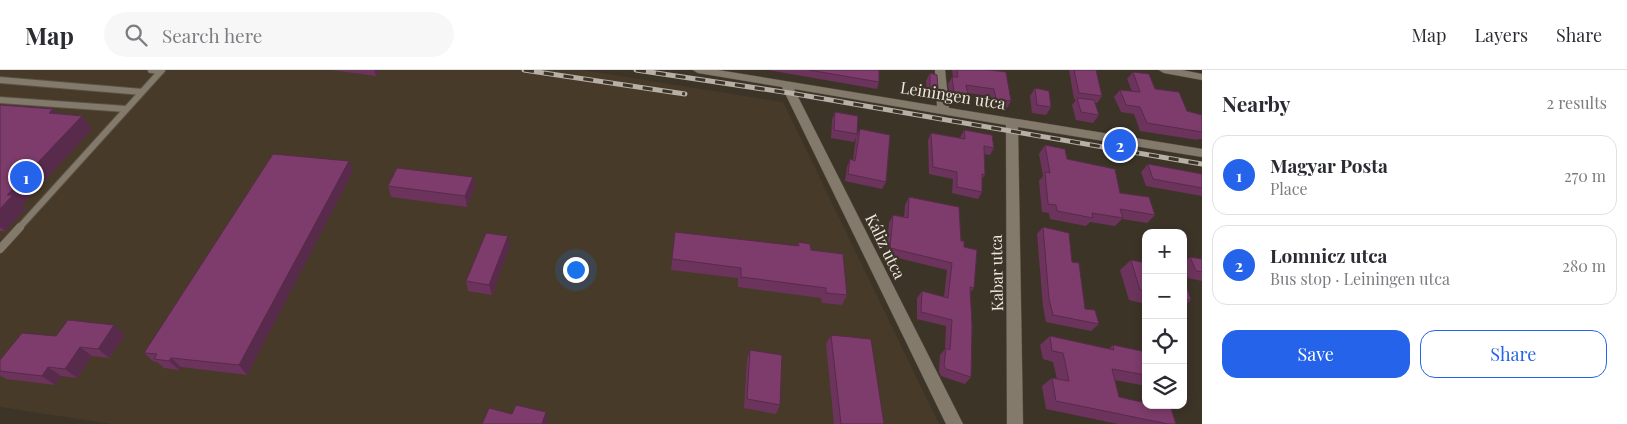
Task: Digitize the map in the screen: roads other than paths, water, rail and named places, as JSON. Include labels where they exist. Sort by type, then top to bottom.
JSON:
[{"type":"street","name":"Leiningen utca","points":[[698,70],[1202,153]]},
{"type":"street","points":[[940,70],[943,110]]},
{"type":"street","points":[[1164,70],[1202,77]]},
{"type":"street","name":"Káliz utca","points":[[786,84],[955,424]]},
{"type":"street","name":"Kabar utca","points":[[1012,122],[1015,424]]},
{"type":"lane","points":[[151,70],[162,70]]},
{"type":"lane","points":[[0,249],[162,70]]},
{"type":"lane","points":[[0,80],[142,92]]},
{"type":"lane","points":[[0,100],[126,109]]},
{"type":"railway","points":[[524,70],[685,94]]},
{"type":"railway","points":[[636,70],[790,93],[1202,164]]},
{"type":"place","name":"Lomnicz utca","points":[[1120,145]]},
{"type":"place","name":"Magyar Posta","points":[[26,177]]}]
